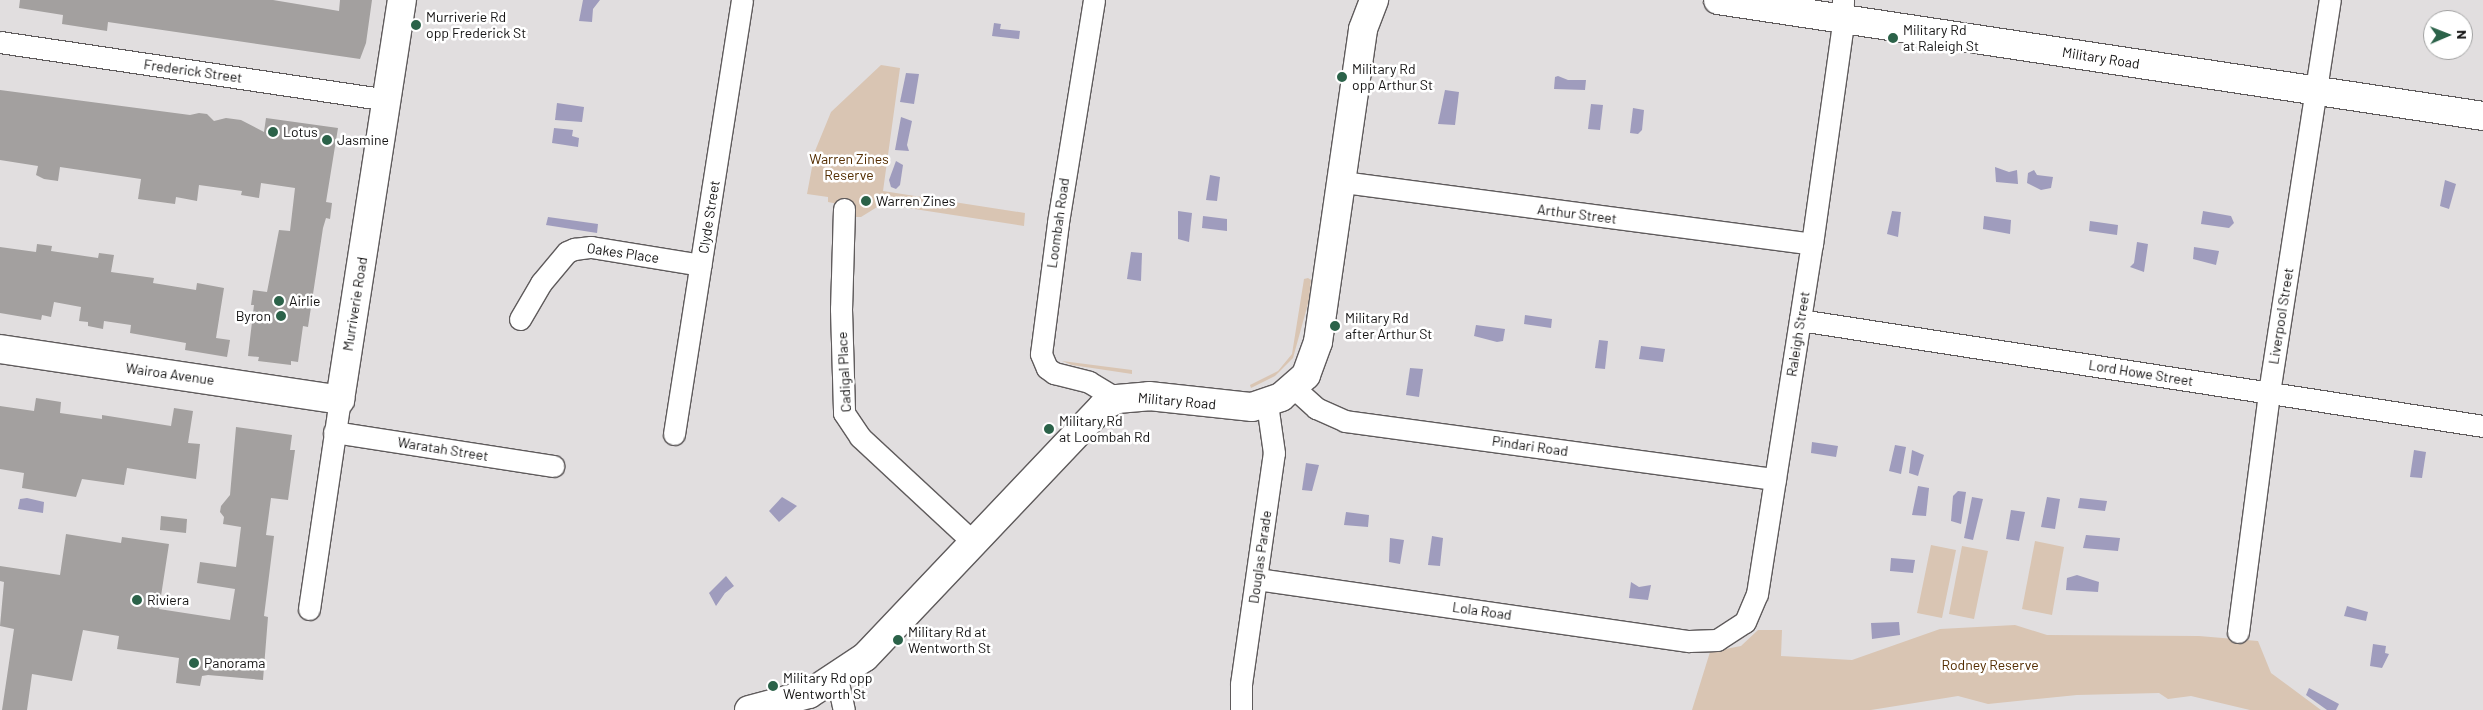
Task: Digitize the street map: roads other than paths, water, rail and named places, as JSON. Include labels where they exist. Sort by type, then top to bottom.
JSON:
[{"type":"street","name":"Murriverie Road","points":[[309,609],[334,432],[402,0]]},
{"type":"street","name":"Clyde Street","points":[[674,434],[702,265],[742,0]]},
{"type":"street","name":"Loombah Road","points":[[1094,0],[1058,224],[1040,354],[1047,368],[1054,373],[1089,382],[1117,399]]},
{"type":"street","name":"Military Road","points":[[1117,399],[1149,396],[1237,406],[1267,404],[1294,388],[1313,363],[1318,342],[1364,29],[1374,0]]},
{"type":"street","name":"Military Road","points":[[1718,0],[1843,9],[2317,91],[2483,116]]},
{"type":"street","name":"Liverpool Street","points":[[2238,632],[2269,392],[2330,0]]},
{"type":"street","name":"Raleigh Street","points":[[1706,642],[1738,629],[1753,610],[1812,244],[1843,9]]},
{"type":"street","name":"Frederick Street","points":[[0,42],[387,100]]},
{"type":"street","name":"Arthur Street","points":[[1342,182],[1812,244]]},
{"type":"street","name":"Cadigal Place","points":[[844,209],[841,309],[844,413],[860,437],[972,541]]},
{"type":"street","name":"Oakes Place","points":[[520,319],[541,283],[567,252],[574,249],[591,247],[702,265]]},
{"type":"street","name":"Lord Howe Street","points":[[1800,320],[2483,426]]},
{"type":"street","name":"Wairoa Avenue","points":[[0,349],[340,400]]},
{"type":"street","name":"Pindari Road","points":[[1294,388],[1316,408],[1346,421],[1775,479]]},
{"type":"street","points":[[750,710],[794,700],[837,678],[865,657],[1086,421],[1117,399]]},
{"type":"street","name":"Douglas Parade","points":[[1241,710],[1241,684],[1274,453],[1267,404]]},
{"type":"street","name":"Waratah Street","points":[[334,432],[553,466]]},
{"type":"street","name":"Lola Road","points":[[1257,579],[1706,642]]},
{"type":"street","points":[[837,678],[844,710]]},
{"type":"place","name":"Murriverie Rd opp Frederick St","points":[[416,25]]},
{"type":"place","name":"Military Rd at Raleigh St","points":[[1893,38]]},
{"type":"place","name":"Military Rd opp Arthur St","points":[[1342,77]]},
{"type":"place","name":"Lotus","points":[[273,132]]},
{"type":"place","name":"Jasmine","points":[[327,140]]},
{"type":"place","name":"Warren Zines","points":[[866,201]]},
{"type":"place","name":"Airlie","points":[[279,301]]},
{"type":"place","name":"Byron","points":[[281,316]]},
{"type":"place","name":"Military Rd after Arthur St","points":[[1335,326]]},
{"type":"place","name":"Military Rd at Loombah Rd","points":[[1049,429]]},
{"type":"place","name":"Riviera","points":[[137,600]]},
{"type":"place","name":"Military Rd at Wentworth St","points":[[898,640]]},
{"type":"place","name":"Panorama","points":[[194,663]]},
{"type":"place","name":"Military Rd opp Wentworth St","points":[[773,686]]},
{"type":"park label","name":"Warren Zines Reserve","points":[[849,168]]},
{"type":"park label","name":"Rodney Reserve","points":[[1990,665]]}]
